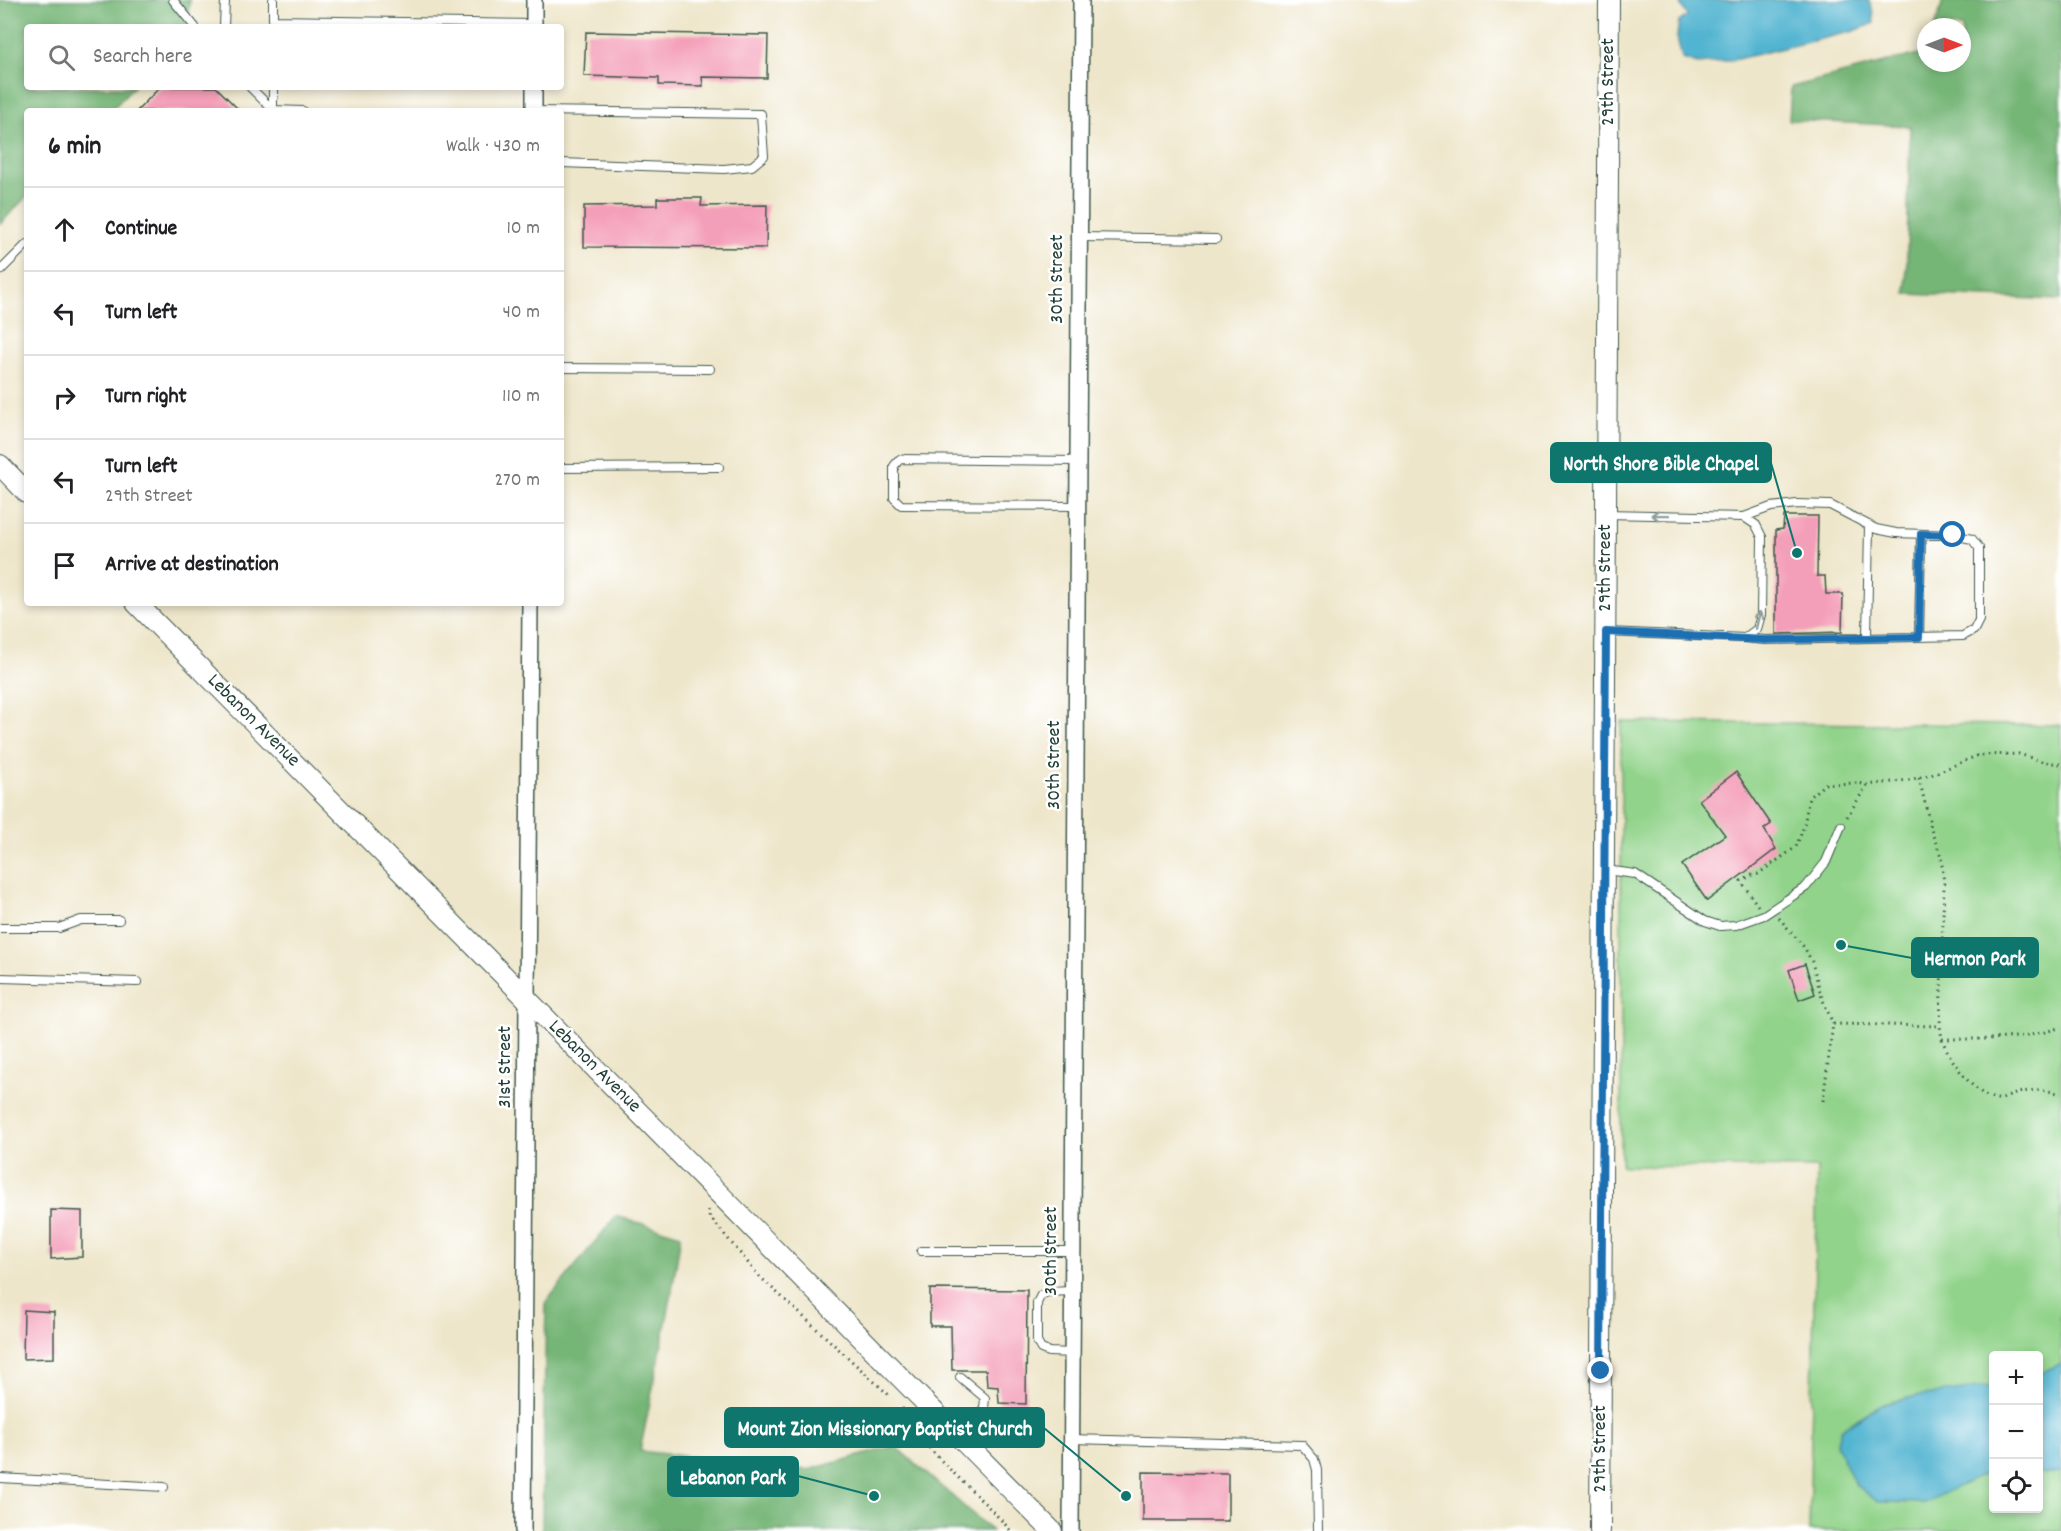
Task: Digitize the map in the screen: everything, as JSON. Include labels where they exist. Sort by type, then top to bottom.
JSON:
[{"type":"street","points":[[534,0],[534,24]]},
{"type":"street","name":"30th Street","points":[[1071,1531],[1081,0]]},
{"type":"street","name":"29th Street","points":[[1600,1531],[1609,0]]},
{"type":"street","points":[[534,90],[534,108]]},
{"type":"street","points":[[0,465],[24,490]]},
{"type":"street","name":"Lebanon Avenue","points":[[139,606],[1052,1531]]},
{"type":"street","name":"31st Street","points":[[524,1531],[530,606]]},
{"type":"lane","points":[[173,0],[193,24]]},
{"type":"lane","points":[[224,24],[225,0]]},
{"type":"lane","points":[[273,0],[273,24]]},
{"type":"lane","points":[[253,90],[271,108]]},
{"type":"lane","points":[[273,90],[273,108]]},
{"type":"lane","points":[[564,111],[761,114],[764,156],[752,166],[723,169],[564,163]]},
{"type":"lane","points":[[1080,237],[1216,239]]},
{"type":"lane","points":[[0,271],[24,247]]},
{"type":"lane","points":[[564,368],[710,369]]},
{"type":"lane","points":[[1078,461],[900,459],[894,465],[894,498],[901,505],[1078,506]]},
{"type":"lane","points":[[564,468],[719,467]]},
{"type":"lane","points":[[1606,514],[1744,517],[1771,507],[1797,504],[1830,505],[1869,525],[1896,533],[1953,535],[1972,539],[1979,548],[1979,620],[1974,630],[1963,636],[1765,640],[1606,632]]},
{"type":"lane","points":[[1744,517],[1755,525],[1762,537],[1761,615],[1757,629],[1745,638]]},
{"type":"lane","points":[[1867,638],[1869,525]]},
{"type":"lane","points":[[1919,637],[1921,534]]},
{"type":"lane","points":[[1604,870],[1635,874],[1705,921],[1720,926],[1736,925],[1764,915],[1806,887],[1826,862],[1841,826]]},
{"type":"lane","points":[[0,928],[59,928],[81,920],[119,920]]},
{"type":"lane","points":[[0,978],[137,982]]},
{"type":"lane","points":[[921,1251],[1072,1251]]},
{"type":"lane","points":[[1072,1291],[1048,1292],[1041,1295],[1037,1303],[1036,1342],[1049,1352],[1072,1353]]},
{"type":"lane","points":[[958,1436],[984,1408],[985,1398],[960,1377]]},
{"type":"lane","points":[[1071,1439],[1302,1445],[1314,1459],[1317,1470],[1318,1531]]},
{"type":"lane","points":[[0,1479],[164,1487]]},
{"type":"path","points":[[1764,915],[1741,881],[1758,874],[1796,847],[1804,826],[1809,797],[1825,784],[1859,783],[1867,785],[1919,778],[1951,768],[1979,755],[2019,754],[2044,762],[2061,764]]},
{"type":"path","points":[[1919,778],[1932,832],[1941,856],[1944,883],[1942,1039],[1952,1060],[1983,1095],[2002,1098],[2035,1089],[2061,1094]]},
{"type":"path","points":[[1841,826],[1867,785]]},
{"type":"path","points":[[1772,910],[1804,947],[1812,962],[1822,999],[1833,1024],[1823,1101]]},
{"type":"path","points":[[1833,1024],[1941,1026]]},
{"type":"path","points":[[1942,1039],[2010,1039],[2041,1034],[2061,1027]]},
{"type":"path","points":[[706,1206],[709,1216],[759,1276],[891,1397]]},
{"type":"path","points":[[900,1405],[937,1457],[970,1487],[1011,1531]]},
{"type":"green space","points":[[0,0],[190,0],[186,24],[24,24],[24,90],[131,90],[113,108],[24,108],[24,199],[0,224]]},
{"type":"green space","points":[[1943,0],[2061,0],[2061,300],[1906,294],[1910,126],[1789,120],[1791,87],[1917,54],[1917,72],[1971,72],[1971,18],[1938,18]]},
{"type":"green space","points":[[1621,722],[2061,725],[2061,1531],[1809,1531],[1817,1168],[1621,1166]]},
{"type":"green space","points":[[616,1216],[681,1235],[670,1303],[640,1451],[808,1470],[895,1446],[992,1531],[542,1531],[546,1302]]},
{"type":"water","points":[[1681,0],[1868,0],[1872,8],[1874,23],[1854,31],[1733,60],[1698,64],[1682,59],[1677,37],[1679,22],[1687,16]]},
{"type":"water","points":[[2061,1363],[2061,1472],[2045,1474],[2043,1473],[2043,1372]]},
{"type":"water","points":[[1989,1387],[1989,1472],[1924,1503],[1878,1502],[1855,1484],[1836,1444],[1841,1429],[1880,1405],[1917,1396]]},
{"type":"building","points":[[586,32],[768,35],[767,78],[702,77],[703,86],[659,85],[659,78],[584,76]]},
{"type":"building","points":[[157,90],[219,90],[237,108],[140,108]]},
{"type":"building","points":[[657,198],[702,198],[701,206],[767,205],[766,248],[584,247],[584,206],[657,205]]},
{"type":"building","points":[[1784,516],[1818,516],[1817,576],[1825,576],[1826,594],[1843,594],[1842,632],[1776,634],[1776,530],[1783,529]]},
{"type":"building","points":[[1736,772],[1771,824],[1764,829],[1776,849],[1707,901],[1682,865],[1725,835],[1699,800]]},
{"type":"building","points":[[1805,964],[1815,994],[1799,1000],[1789,970]]},
{"type":"building","points":[[51,1210],[82,1211],[82,1257],[51,1259]]},
{"type":"building","points":[[930,1289],[1027,1290],[1026,1404],[999,1403],[998,1387],[987,1386],[986,1370],[952,1370],[951,1326],[930,1326]]},
{"type":"building","points":[[24,1310],[54,1312],[54,1358],[23,1359]]},
{"type":"building","points":[[1143,1472],[1228,1473],[1228,1521],[1143,1521]]},
{"type":"place","name":"North Shore Bible Chapel","points":[[1797,553]]},
{"type":"place","name":"Hermon Park","points":[[1841,945]]},
{"type":"place","name":"Lebanon Park","points":[[874,1496]]},
{"type":"place","name":"Mount Zion Missionary Baptist Church","points":[[1126,1496]]},
{"type":"route","points":[[1601,1371],[1606,632],[1765,640],[1919,637],[1921,534],[1953,535]]}]
